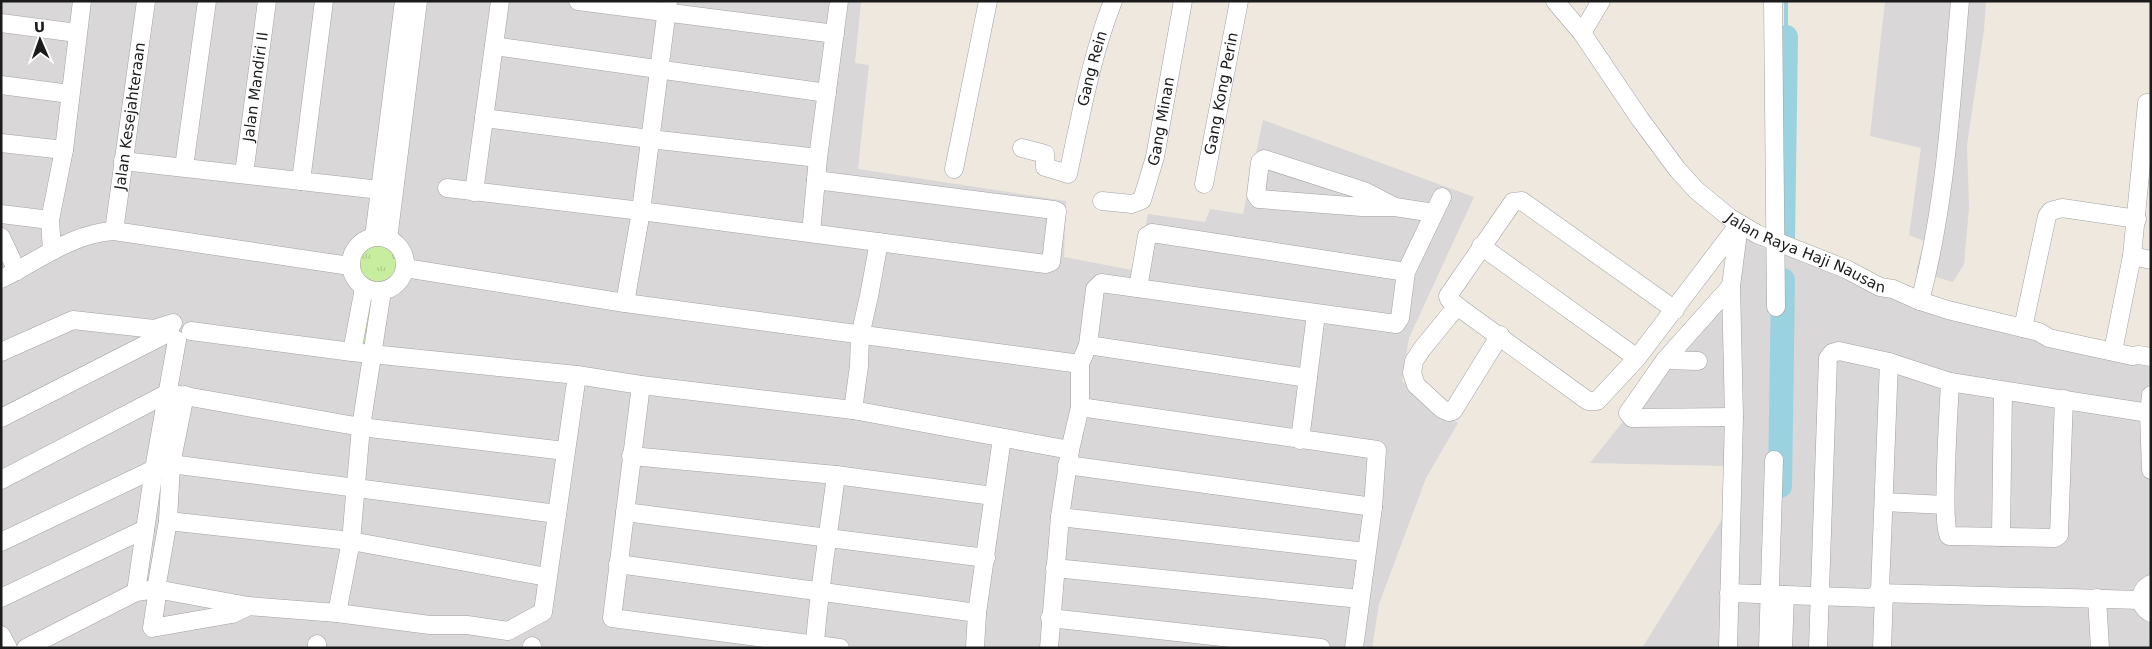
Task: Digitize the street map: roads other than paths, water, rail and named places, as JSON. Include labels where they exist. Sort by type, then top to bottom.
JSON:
[{"type":"street","points":[[52,251],[50,220],[64,150],[82,1]]},
{"type":"street","name":"Jalan Kesejahteraan","points":[[114,231],[146,1]]},
{"type":"street","points":[[184,167],[208,1]]},
{"type":"street","name":"Jalan Mandiri II","points":[[244,174],[267,1]]},
{"type":"street","points":[[301,181],[324,1]]},
{"type":"street","points":[[381,238],[405,46],[404,1]]},
{"type":"street","points":[[381,238],[380,190],[405,46],[418,1]]},
{"type":"street","points":[[474,192],[500,1]]},
{"type":"street","points":[[578,1],[667,7],[834,34]]},
{"type":"street","points":[[811,233],[818,158],[839,1]]},
{"type":"street","points":[[954,169],[988,1]]},
{"type":"street","name":"Gang Rein","points":[[1022,148],[1045,154],[1045,168],[1068,174],[1090,68],[1101,31],[1113,1]]},
{"type":"street","name":"Gang Minan","points":[[1102,201],[1132,204],[1142,200],[1155,157],[1183,1]]},
{"type":"street","name":"Gang Kong Perin","points":[[1204,184],[1240,1]]},
{"type":"street","name":"Jalan Raya Haji Nausan","points":[[1555,1],[1582,33],[1640,119],[1677,169],[1696,190],[1739,224],[1757,234],[1846,269],[1880,287],[1893,289],[1920,301],[2039,332],[2049,338],[2132,356],[2151,357]]},
{"type":"street","points":[[1582,33],[1601,1]]},
{"type":"street","points":[[1773,1],[1776,307]]},
{"type":"street","points":[[1920,301],[1930,263],[1941,206],[1960,1]]},
{"type":"street","points":[[625,303],[641,211],[667,7]]},
{"type":"street","points":[[1,23],[77,33]]},
{"type":"street","points":[[494,46],[827,93]]},
{"type":"street","points":[[1,85],[70,94]]},
{"type":"street","points":[[2113,351],[2132,256],[2147,103]]},
{"type":"street","points":[[484,118],[650,140],[818,158]]},
{"type":"street","points":[[1,143],[64,150]]},
{"type":"street","points":[[1395,207],[1364,191],[1264,159],[1260,162],[1256,194],[1259,199],[1362,207],[1395,207],[1434,213]]},
{"type":"street","points":[[123,161],[380,190]]},
{"type":"street","points":[[447,188],[641,211],[1046,264],[1051,262],[1057,212],[816,180]]},
{"type":"street","points":[[1049,648],[1050,618],[1060,517],[1068,458],[1080,407],[1080,364],[1088,345],[1095,289],[1098,285],[1101,283],[1396,324],[1400,318],[1406,272],[1442,197]]},
{"type":"street","points":[[1675,310],[1522,201],[1513,202],[1449,295],[1449,299],[1457,306],[1500,335],[1588,401],[1593,402],[1600,399],[1637,358],[1675,310],[1739,224]]},
{"type":"street","points":[[2023,328],[2047,216],[2051,211],[2062,208],[2137,219]]},
{"type":"street","points":[[1,214],[50,220]]},
{"type":"street","points":[[1728,648],[1734,417],[1731,286],[1739,224]]},
{"type":"street","points":[[1,238],[9,275],[52,251],[91,233],[114,231],[350,266]]},
{"type":"street","points":[[1138,288],[1147,236],[1152,233],[1406,272]]},
{"type":"street","points":[[381,238],[396,244],[402,251],[405,268],[398,284],[382,291],[373,291],[364,288],[352,275],[350,266],[350,256],[355,248],[362,242],[381,238]]},
{"type":"street","points":[[854,410],[860,336],[870,296],[879,242]]},
{"type":"street","points":[[1481,246],[1637,358]]},
{"type":"street","points":[[2132,256],[2151,260]]},
{"type":"street","points":[[405,268],[625,303],[1080,364]]},
{"type":"street","points":[[1731,286],[1665,360],[1630,407],[1628,413],[1630,417],[1734,417]]},
{"type":"street","points":[[352,352],[364,288]]},
{"type":"street","points":[[337,613],[351,541],[361,427],[374,354],[382,291]]},
{"type":"street","points":[[1457,306],[1422,349],[1414,361],[1412,373],[1416,385],[1442,409],[1449,412],[1453,411],[1500,335]]},
{"type":"street","points":[[1300,440],[1316,314]]},
{"type":"street","points":[[1,352],[73,320],[352,352],[577,375],[641,385],[854,410],[1002,438],[1068,458],[1373,507]]},
{"type":"street","points":[[136,592],[145,529],[162,467],[177,394],[178,331]]},
{"type":"street","points":[[1,418],[178,331]]},
{"type":"street","points":[[1088,345],[1308,378]]},
{"type":"street","points":[[1818,648],[1828,358],[1832,352],[1839,350],[1889,362],[1950,382],[2003,391],[2064,399],[2150,404],[2151,470]]},
{"type":"street","points":[[1665,360],[1698,361]]},
{"type":"street","points":[[1882,648],[1880,590],[1889,362]]},
{"type":"street","points":[[26,648],[136,592],[157,589],[248,606],[337,613],[430,625],[467,625],[508,631],[543,612],[577,375]]},
{"type":"street","points":[[1950,382],[1945,505],[1946,531],[1949,536],[2055,538],[2060,533],[2064,399]]},
{"type":"street","points":[[641,385],[612,618],[815,643],[840,648]]},
{"type":"street","points":[[2001,537],[2003,391]]},
{"type":"street","points":[[1,480],[177,394],[361,427],[565,451]]},
{"type":"street","points":[[1080,407],[1377,450],[1373,507],[1354,648]]},
{"type":"street","points":[[975,648],[993,496],[1002,438]]},
{"type":"street","points":[[631,456],[836,475],[993,496]]},
{"type":"street","points":[[1774,460],[1778,595],[1783,648]]},
{"type":"street","points":[[162,467],[168,521],[152,628],[232,614],[248,606]]},
{"type":"street","points":[[1,542],[162,467],[355,487],[557,514]]},
{"type":"street","points":[[815,643],[818,592],[828,537],[836,475]]},
{"type":"street","points":[[1884,502],[1945,505]]},
{"type":"street","points":[[625,512],[986,558]]},
{"type":"street","points":[[1060,517],[1366,552]]},
{"type":"street","points":[[168,521],[351,541],[547,577]]},
{"type":"street","points":[[1,598],[145,529]]},
{"type":"street","points":[[618,564],[978,613]]},
{"type":"street","points":[[1055,568],[1360,599]]},
{"type":"street","points":[[1729,593],[1872,598],[1881,593],[2097,598],[2146,606],[2143,590],[2151,584]]},
{"type":"street","points":[[1768,648],[1778,595]]},
{"type":"street","points":[[2097,598],[2100,648]]},
{"type":"street","points":[[1050,618],[1321,648]]},
{"type":"street","points":[[1,635],[8,648]]},
{"type":"waterway","points":[[1786,1],[1786,37]]},
{"type":"waterway","points":[[1783,239],[1786,37]]},
{"type":"waterway","points":[[1780,486],[1783,280]]}]
